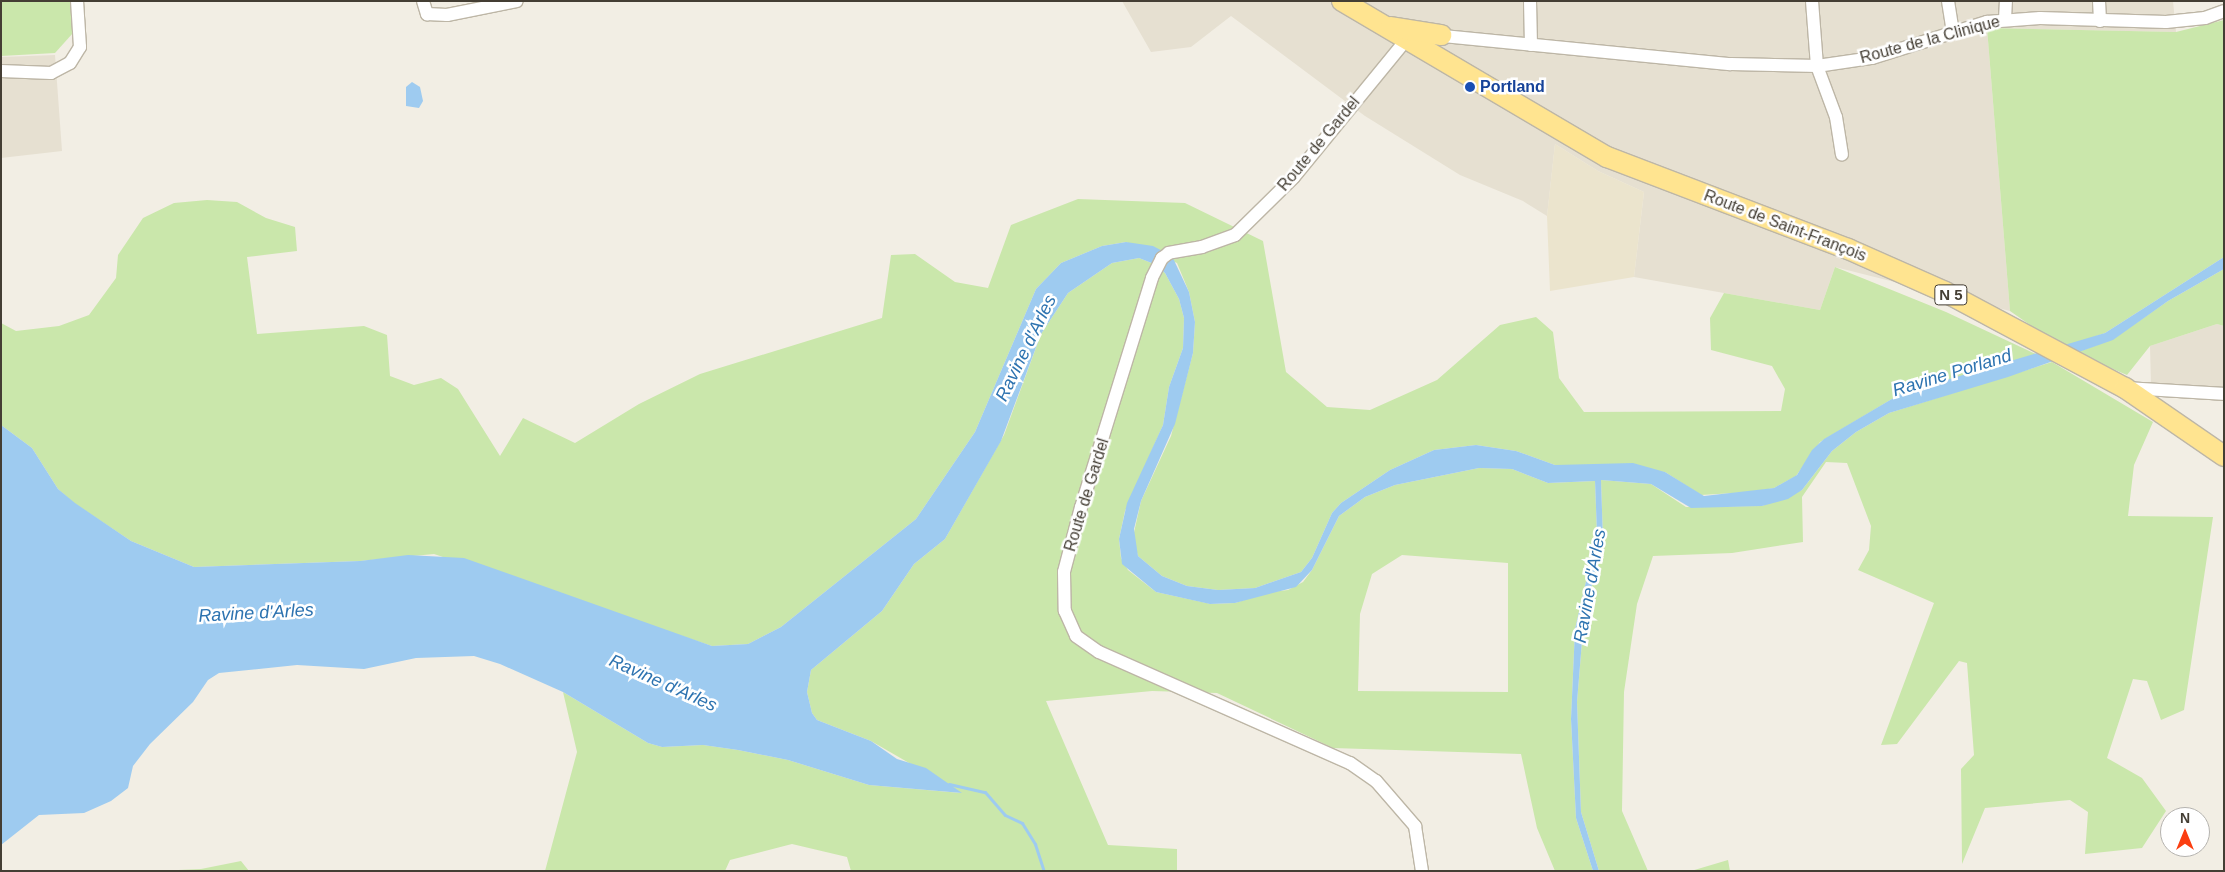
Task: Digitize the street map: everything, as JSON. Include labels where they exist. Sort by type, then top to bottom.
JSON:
[{"type":"main road","name":"Route de Saint-François","points":[[1342,1],[1608,156],[1848,249],[1945,292],[2125,388],[2224,456]]},
{"type":"main road","points":[[1383,26],[1449,37],[1450,65]]},
{"type":"street","points":[[1,71],[51,73],[70,63],[80,47],[77,1]]},
{"type":"street","points":[[422,1],[427,14],[447,15],[517,1]]},
{"type":"street","points":[[1530,1],[1531,44]]},
{"type":"street","points":[[1812,1],[1817,66],[1836,117],[1842,155]]},
{"type":"street","points":[[1948,1],[1953,31]]},
{"type":"street","points":[[2005,19],[2006,1]]},
{"type":"street","points":[[2098,1],[2100,20]]},
{"type":"street","name":"Route de la Clinique","points":[[1415,45],[1449,37],[1731,64],[1817,66],[1872,58],[1953,31],[2005,19],[2166,22],[2205,18],[2224,11]]},
{"type":"street","name":"Route de Gardel","points":[[1415,45],[1294,177],[1235,235],[1202,247],[1170,253],[1156,268],[1081,507],[1064,572],[1069,624],[1076,636],[1099,652],[1350,762],[1382,788],[1415,826],[1422,871]]},
{"type":"street","points":[[2125,388],[2224,394]]},
{"type":"shaded area","name":"Portland","points":[[1122,1],[2173,1],[2176,32],[1987,28],[2010,311],[1835,267],[1820,310],[1634,277],[1644,192],[1598,171],[1555,144],[1547,216],[1523,201],[1460,175],[1365,116],[1231,16],[1191,47],[1151,52]]},
{"type":"shaded area","points":[[55,55],[62,151],[1,158],[1,57]]},
{"type":"shaded area","points":[[1555,144],[1598,171],[1644,192],[1634,277],[1550,291],[1547,216]]},
{"type":"shaded area","points":[[2217,324],[2224,326],[2224,399],[2151,384],[2150,346]]},
{"type":"green space","points":[[1,1],[74,1],[73,33],[55,53],[1,56]]},
{"type":"green space","points":[[2224,20],[2224,257],[2105,333],[2063,348],[2010,311],[1987,28],[2176,32]]},
{"type":"green space","points":[[1078,199],[1185,203],[1263,241],[1286,372],[1327,407],[1370,410],[1437,380],[1500,325],[1536,317],[1553,332],[1559,378],[1584,412],[1781,411],[1785,389],[1772,366],[1711,350],[1710,318],[1724,293],[1820,310],[1835,267],[1946,312],[2038,355],[1902,393],[1820,442],[1796,476],[1774,488],[1751,492],[1701,495],[1665,472],[1555,465],[1516,451],[1476,445],[1434,450],[1390,470],[1341,503],[1332,513],[1312,558],[1301,572],[1255,588],[1218,590],[1187,586],[1162,576],[1138,556],[1133,537],[1141,501],[1171,436],[1193,353],[1195,322],[1189,292],[1177,263],[1126,242],[1102,246],[1061,263],[1036,289],[975,432],[916,519],[781,627],[748,644],[712,646],[434,554],[360,561],[194,567],[131,541],[74,503],[58,489],[32,448],[1,425],[1,323],[16,331],[59,326],[89,315],[116,278],[118,255],[143,218],[174,203],[207,200],[237,202],[266,218],[295,227],[297,251],[247,257],[257,334],[364,326],[387,335],[390,376],[414,385],[441,378],[458,389],[500,456],[523,418],[575,443],[639,404],[700,374],[882,318],[891,255],[915,254],[955,282],[988,288],[1011,225]]},
{"type":"green space","points":[[1139,258],[1154,264],[1165,273],[1179,299],[1184,318],[1183,348],[1169,387],[1163,425],[1125,511],[1119,539],[1121,558],[1128,570],[1156,592],[1211,604],[1235,603],[1269,592],[1288,590],[1303,582],[1312,570],[1339,516],[1365,497],[1395,485],[1479,468],[1512,469],[1548,483],[1595,481],[1597,534],[1575,629],[1571,719],[1576,818],[1593,871],[1555,871],[1537,828],[1521,754],[1333,748],[1217,693],[1152,691],[1046,701],[1108,845],[1177,849],[1177,871],[851,871],[847,857],[792,844],[730,860],[725,871],[545,871],[577,752],[563,692],[648,743],[662,747],[703,745],[738,750],[788,760],[869,785],[961,793],[871,741],[817,720],[812,713],[807,692],[811,670],[882,611],[914,564],[945,539],[1004,435],[1041,334],[1068,293],[1112,263]],"holes":[[[1402,555],[1508,563],[1508,692],[1358,691],[1360,614],[1372,574]]]},
{"type":"green space","points":[[2224,269],[2224,326],[2217,324],[2150,346],[2127,375],[2075,353],[2113,339],[2168,301]]},
{"type":"green space","points":[[2052,362],[2153,422],[2134,465],[2128,516],[2213,517],[2184,710],[2161,720],[2147,681],[2133,679],[2107,758],[2142,778],[2163,807],[2160,807],[2160,820],[2142,848],[2085,854],[2088,812],[2070,800],[1985,808],[1962,864],[1961,769],[1974,755],[1967,663],[1959,661],[1897,744],[1881,745],[1934,603],[1858,570],[1869,550],[1871,526],[1847,463],[1826,462],[1802,497],[1803,542],[1732,553],[1653,556],[1637,604],[1624,692],[1622,811],[1648,871],[1599,871],[1581,812],[1577,702],[1584,617],[1603,540],[1601,480],[1651,484],[1686,507],[1762,506],[1802,490],[1832,451],[1856,432],[1889,413]]},
{"type":"green space","points":[[1728,860],[1730,871],[1691,871]]},
{"type":"green space","points":[[241,861],[249,871],[155,871],[201,869]]},
{"type":"water","points":[[412,82],[420,87],[423,101],[419,108],[406,106],[406,87]]},
{"type":"water","name":"Ravine d'Arles","points":[[1126,242],[1153,246],[1172,256],[1189,292],[1195,322],[1193,353],[1175,424],[1141,501],[1134,529],[1138,556],[1162,576],[1187,586],[1218,590],[1255,588],[1301,572],[1312,558],[1332,513],[1341,503],[1390,470],[1434,450],[1476,445],[1516,451],[1555,465],[1633,463],[1665,472],[1704,496],[1774,488],[1797,475],[1812,450],[1824,439],[1902,393],[2105,333],[2224,257],[2224,269],[2168,301],[2113,340],[2008,377],[1889,413],[1856,432],[1832,451],[1802,490],[1788,499],[1762,506],[1691,508],[1651,484],[1601,480],[1603,540],[1584,617],[1577,702],[1581,812],[1599,871],[1593,871],[1576,818],[1571,719],[1575,629],[1597,534],[1595,481],[1548,483],[1512,469],[1479,468],[1395,485],[1365,497],[1339,516],[1312,570],[1296,587],[1235,603],[1210,604],[1156,592],[1122,564],[1119,539],[1127,503],[1163,425],[1169,387],[1183,348],[1184,318],[1179,299],[1165,273],[1154,264],[1139,258],[1112,263],[1068,293],[1041,334],[1001,441],[945,539],[914,564],[882,611],[811,670],[807,692],[812,713],[817,720],[871,741],[897,759],[926,768],[962,793],[869,785],[788,760],[738,750],[703,745],[662,747],[648,743],[563,692],[500,664],[474,656],[416,658],[364,669],[297,665],[219,673],[208,680],[193,702],[150,744],[133,766],[128,788],[111,801],[84,813],[39,815],[1,845],[1,425],[32,448],[58,489],[75,503],[131,541],[194,567],[360,561],[408,555],[464,558],[712,646],[748,644],[781,627],[916,519],[975,432],[1036,289],[1061,263],[1102,246]]},
{"type":"waterway","points":[[949,784],[985,792],[1005,815],[1022,823],[1035,844],[1044,871]]},
{"type":"place","name":"Portland","points":[[1470,87]]},
{"type":"water label","name":"Ravine Porland","points":[[1952,373]]}]
